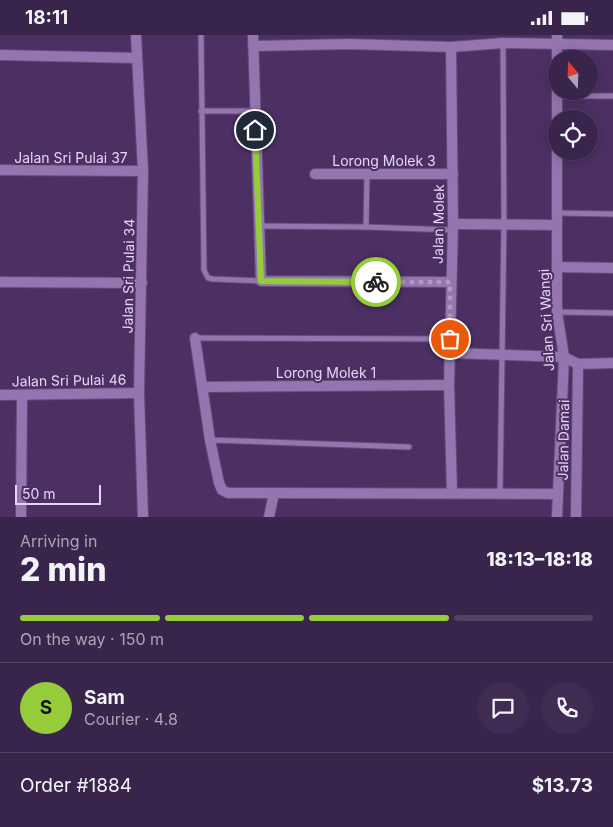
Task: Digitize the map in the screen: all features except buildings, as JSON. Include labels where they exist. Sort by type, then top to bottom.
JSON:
[{"type":"street","name":"Jalan Sri Pulai 34","points":[[136,35],[143,171],[139,393],[143,517]]},
{"type":"street","points":[[253,35],[257,226],[261,281],[450,282]]},
{"type":"street","points":[[253,46],[349,39],[451,47],[558,40],[613,45]]},
{"type":"street","name":"Jalan Molek","points":[[451,47],[453,227],[450,282],[449,385],[452,493]]},
{"type":"street","points":[[0,55],[137,58]]},
{"type":"street","name":"Jalan Sri Wangi","points":[[557,160],[558,312],[564,357],[556,494],[557,517]]},
{"type":"street","name":"Jalan Sri Pulai 37","points":[[0,170],[143,171]]},
{"type":"street","name":"Lorong Molek 3","points":[[315,174],[453,174]]},
{"type":"street","points":[[453,227],[504,223],[556,225]]},
{"type":"street","points":[[557,267],[613,268]]},
{"type":"street","points":[[0,282],[142,283]]},
{"type":"street","points":[[195,338],[210,440],[222,490],[228,493],[556,494]]},
{"type":"street","points":[[450,353],[564,357],[578,364],[613,363]]},
{"type":"street","name":"Jalan Damai","points":[[576,517],[578,364]]},
{"type":"street","name":"Lorong Molek 1","points":[[203,387],[449,385]]},
{"type":"street","name":"Jalan Sri Pulai 46","points":[[0,395],[139,393]]},
{"type":"street","points":[[21,517],[22,395]]},
{"type":"street","points":[[269,517],[274,493]]},
{"type":"lane","points":[[201,35],[205,274],[213,279],[261,281]]},
{"type":"lane","points":[[500,493],[504,223],[503,43]]},
{"type":"lane","points":[[598,96],[613,97]]},
{"type":"lane","points":[[201,111],[254,111]]},
{"type":"lane","points":[[366,227],[367,175]]},
{"type":"lane","points":[[557,213],[613,214]]},
{"type":"lane","points":[[257,226],[453,227]]},
{"type":"lane","points":[[558,312],[613,313]]},
{"type":"lane","points":[[195,338],[450,339]]},
{"type":"lane","points":[[210,440],[409,447]]},
{"type":"way so far","points":[[376,282],[450,282],[450,339]]},
{"type":"route","points":[[255,130],[257,226],[261,281],[376,282]]}]
